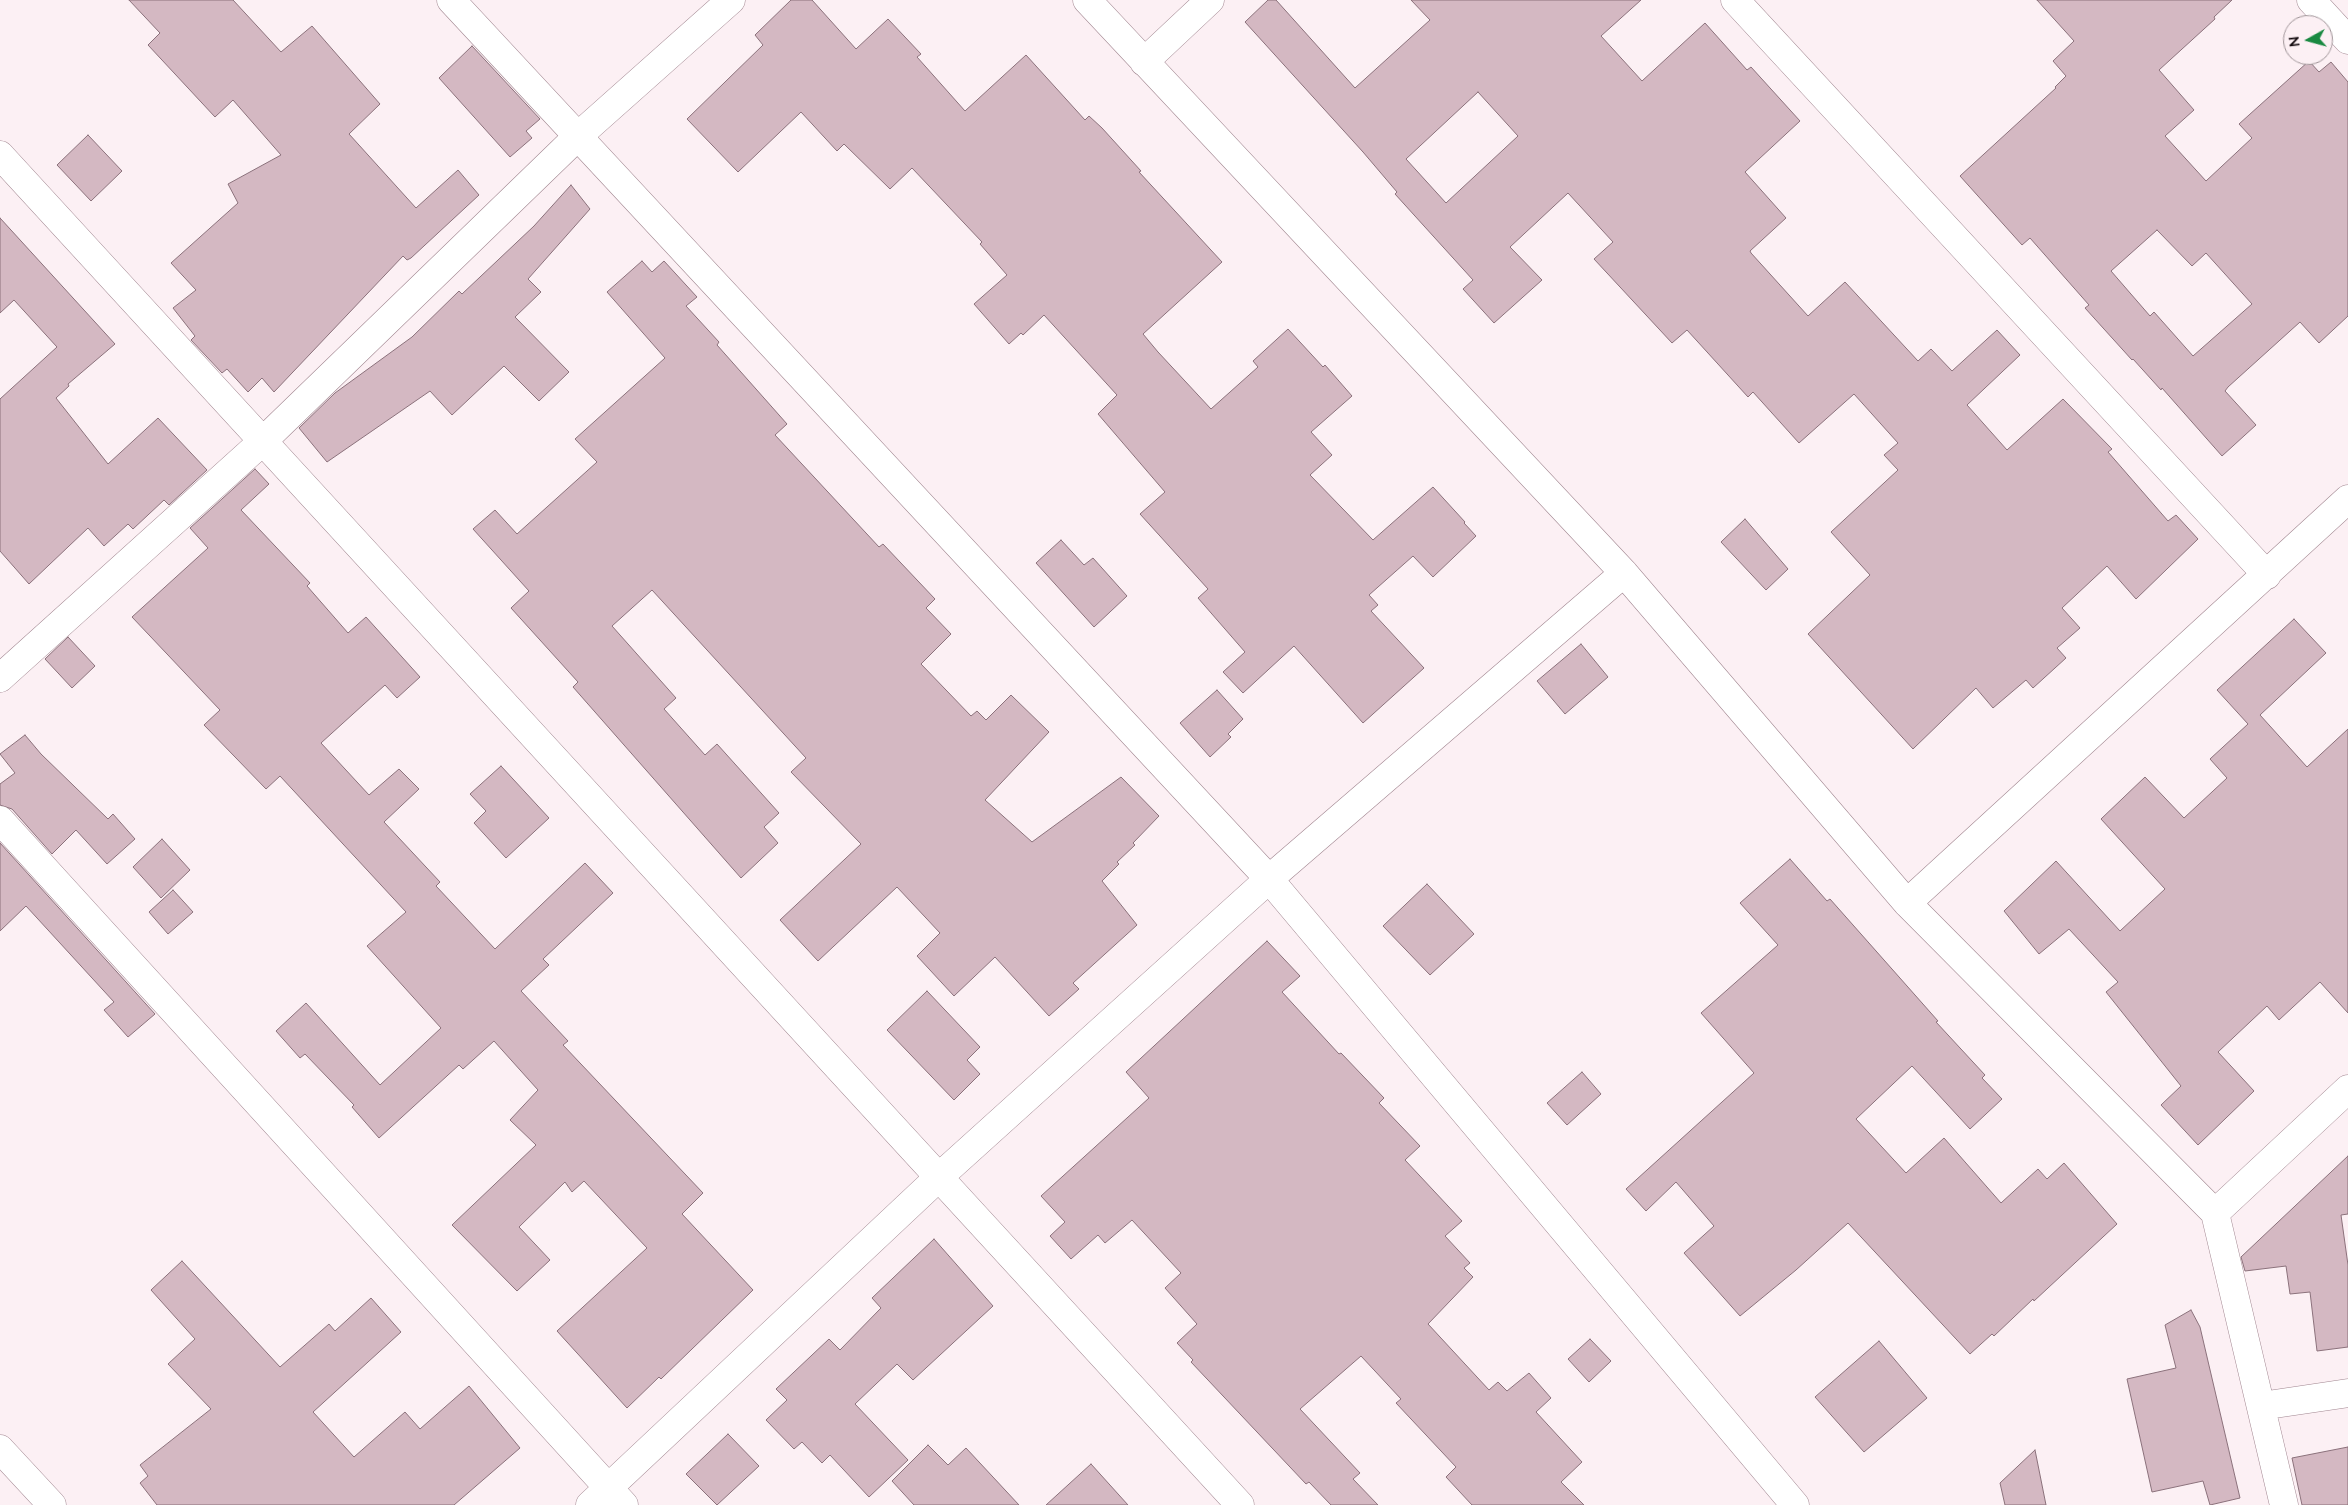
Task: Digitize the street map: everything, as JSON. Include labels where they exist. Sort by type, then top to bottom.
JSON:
[{"type":"street","points":[[451,0],[1269,879],[1795,1505]]},
{"type":"street","points":[[0,678],[263,441],[577,137],[731,0]]},
{"type":"street","points":[[1087,0],[1624,574],[1907,902],[2215,1213],[2284,1505]]},
{"type":"street","points":[[1144,62],[1210,0]]},
{"type":"street","points":[[1735,0],[2267,575]]},
{"type":"street","points":[[2311,0],[2348,40]]},
{"type":"street","points":[[0,155],[1240,1505]]},
{"type":"street","points":[[1907,902],[2348,499]]},
{"type":"street","points":[[0,820],[608,1499],[939,1177],[1269,879],[1624,574]]},
{"type":"street","points":[[2215,1213],[2348,1089]]},
{"type":"street","points":[[2261,1406],[2348,1393]]},
{"type":"street","points":[[0,1449],[52,1505]]},
{"type":"building","points":[[129,0],[233,0],[281,52],[312,26],[380,104],[349,134],[416,208],[458,170],[479,195],[411,258],[407,260],[403,256],[274,392],[262,378],[248,392],[227,369],[222,373],[191,340],[195,336],[173,308],[196,290],[171,263],[238,203],[228,184],[281,155],[233,100],[215,117],[148,45],[160,33]]},
{"type":"building","points":[[791,0],[812,0],[856,49],[888,19],[921,54],[917,57],[965,111],[1026,55],[1085,120],[1089,116],[1102,128],[1141,171],[1139,172],[1222,262],[1143,334],[1211,409],[1258,367],[1253,361],[1288,329],[1323,367],[1325,365],[1352,396],[1311,432],[1332,455],[1310,475],[1373,540],[1433,487],[1465,522],[1476,536],[1433,577],[1413,556],[1369,595],[1378,605],[1371,611],[1424,668],[1363,723],[1294,646],[1243,693],[1223,672],[1245,652],[1198,598],[1208,589],[1140,514],[1165,492],[1098,414],[1117,395],[1044,315],[1023,335],[1021,333],[1009,344],[974,304],[1007,275],[980,244],[982,242],[912,168],[890,189],[844,144],[837,151],[801,112],[738,172],[687,119],[763,45],[755,35]]},
{"type":"building","points":[[1268,0],[1276,0],[1355,88],[1430,20],[1411,0],[1641,0],[1601,36],[1642,81],[1705,23],[1747,70],[1751,67],[1800,121],[1745,172],[1786,218],[1750,251],[1808,316],[1845,282],[1918,361],[1931,349],[1952,371],[1997,330],[2020,355],[1967,405],[2007,450],[2063,399],[2112,449],[2108,452],[2168,521],[2176,515],[2198,539],[2136,599],[2107,566],[2062,608],[2080,628],[2057,648],[2066,658],[2033,688],[2026,680],[1993,708],[1976,688],[1913,749],[1808,634],[1870,575],[1831,532],[1898,470],[1884,455],[1898,443],[1854,394],[1799,443],[1753,392],[1748,397],[1687,330],[1672,343],[1594,259],[1613,242],[1568,193],[1510,247],[1542,280],[1494,323],[1463,289],[1473,280],[1395,194],[1397,192],[1363,152],[1245,22]],"holes":[[[1478,92],[1518,136],[1446,203],[1406,159]]]},
{"type":"building","points":[[2037,0],[2232,0],[2214,17],[2215,19],[2159,70],[2194,110],[2165,136],[2206,181],[2252,138],[2239,124],[2305,65],[2313,65],[2319,72],[2327,65],[2333,64],[2348,82],[2348,316],[2319,343],[2300,322],[2228,387],[2225,391],[2256,425],[2222,456],[2162,388],[2161,390],[2085,308],[2089,305],[2030,238],[2022,245],[1960,176],[2056,88],[2066,76],[2053,61],[2074,41]],"holes":[[[2157,230],[2192,266],[2206,253],[2252,304],[2193,356],[2154,312],[2150,316],[2111,271]]]},
{"type":"building","points":[[472,46],[540,119],[526,131],[532,138],[510,157],[439,78]]},
{"type":"building","points":[[88,135],[122,171],[91,201],[57,165]]},
{"type":"building","points":[[571,185],[590,209],[528,279],[541,292],[515,317],[569,372],[539,401],[504,366],[452,415],[430,391],[327,462],[299,428],[335,393],[412,337],[459,291],[462,294],[534,226]]},
{"type":"building","points":[[0,218],[115,344],[68,384],[69,386],[56,398],[108,464],[158,418],[207,470],[169,505],[164,500],[133,529],[128,524],[104,546],[88,528],[29,584],[0,551],[0,399],[57,347],[14,300],[0,313]]},
{"type":"building","points":[[642,261],[652,272],[664,261],[697,297],[686,306],[719,342],[717,345],[787,424],[775,435],[879,547],[883,544],[935,599],[926,608],[951,634],[921,664],[971,716],[977,711],[986,720],[1011,695],[1049,732],[985,800],[1032,842],[1121,777],[1159,816],[1133,843],[1135,845],[1117,862],[1119,864],[1102,881],[1137,925],[1073,983],[1079,989],[1049,1016],[995,957],[954,996],[917,956],[940,933],[897,887],[818,961],[780,920],[861,844],[791,772],[806,758],[652,590],[612,626],[676,698],[664,709],[705,755],[717,744],[779,813],[764,827],[778,843],[741,878],[573,687],[578,682],[511,608],[529,591],[473,529],[495,510],[517,534],[597,462],[575,439],[665,358],[607,292]]},
{"type":"building","points":[[255,469],[269,484],[241,510],[310,583],[307,586],[348,633],[366,617],[420,677],[397,698],[385,685],[321,743],[369,795],[399,769],[419,789],[384,822],[440,882],[436,886],[495,949],[585,863],[613,893],[543,959],[549,965],[521,991],[568,1041],[563,1045],[703,1193],[682,1214],[753,1290],[661,1379],[659,1377],[627,1408],[557,1331],[647,1248],[584,1181],[572,1192],[565,1182],[519,1227],[550,1260],[517,1291],[452,1225],[536,1145],[510,1120],[538,1090],[494,1041],[463,1069],[459,1065],[379,1138],[352,1107],[354,1105],[305,1054],[300,1058],[276,1031],[306,1003],[380,1085],[441,1028],[367,946],[406,912],[280,776],[266,789],[204,725],[220,710],[132,617],[208,548],[190,528]]},
{"type":"building","points":[[1745,519],[1788,569],[1766,590],[1721,542]]},
{"type":"building","points":[[1061,540],[1084,565],[1093,558],[1127,596],[1094,627],[1036,563]]},
{"type":"building","points":[[2294,619],[2326,653],[2260,715],[2307,767],[2348,729],[2348,1013],[2320,982],[2279,1020],[2267,1006],[2218,1052],[2254,1091],[2198,1145],[2161,1105],[2181,1086],[2106,992],[2118,982],[2069,929],[2039,954],[2004,911],[2056,861],[2120,931],[2165,889],[2101,819],[2145,777],[2184,818],[2227,778],[2210,759],[2248,724],[2217,690]]},
{"type":"building","points":[[68,637],[95,666],[72,688],[45,659]]},
{"type":"building","points":[[1581,644],[1608,677],[1565,714],[1537,681]]},
{"type":"building","points":[[1217,690],[1243,719],[1228,734],[1231,737],[1210,757],[1180,723]]},
{"type":"building","points":[[25,735],[41,754],[108,819],[113,814],[135,839],[107,864],[76,830],[52,854],[12,809],[0,805],[0,784],[15,773],[0,754]]},
{"type":"building","points":[[501,766],[549,818],[506,858],[474,823],[486,811],[470,794]]},
{"type":"building","points":[[162,839],[190,870],[161,898],[133,867]]},
{"type":"building","points":[[0,843],[155,1014],[128,1037],[104,1010],[114,1002],[26,906],[0,931]]},
{"type":"building","points":[[1790,859],[1827,901],[1830,899],[1938,1021],[1936,1022],[1985,1075],[1982,1078],[2002,1099],[1970,1129],[1912,1066],[1856,1119],[1906,1173],[1944,1138],[2001,1203],[2038,1169],[2047,1179],[2064,1163],[2117,1224],[2034,1301],[2033,1299],[1994,1336],[1992,1334],[1970,1354],[1848,1223],[1796,1270],[1740,1316],[1684,1253],[1714,1226],[1676,1182],[1646,1211],[1626,1189],[1754,1073],[1701,1013],[1778,945],[1740,903]]},
{"type":"building","points":[[1427,884],[1474,934],[1430,975],[1383,926]]},
{"type":"building","points":[[173,890],[193,912],[168,934],[149,912]]},
{"type":"building","points":[[1267,941],[1300,976],[1282,992],[1339,1054],[1341,1053],[1384,1098],[1379,1103],[1420,1146],[1405,1160],[1462,1221],[1445,1236],[1470,1263],[1464,1268],[1473,1277],[1428,1324],[1489,1390],[1498,1382],[1507,1391],[1529,1373],[1551,1398],[1536,1412],[1582,1462],[1561,1482],[1584,1505],[1472,1505],[1446,1477],[1456,1467],[1396,1403],[1401,1399],[1361,1356],[1300,1409],[1360,1473],[1353,1479],[1378,1505],[1331,1505],[1309,1482],[1306,1484],[1191,1362],[1193,1360],[1177,1343],[1197,1324],[1165,1288],[1181,1273],[1132,1220],[1105,1243],[1098,1235],[1071,1259],[1050,1236],[1065,1222],[1041,1196],[1149,1098],[1126,1072]]},
{"type":"building","points":[[927,991],[980,1047],[967,1060],[980,1074],[954,1100],[887,1030]]},
{"type":"building","points":[[1582,1072],[1601,1094],[1567,1125],[1547,1103]]},
{"type":"building","points":[[2348,1156],[2348,1214],[2341,1215],[2348,1265],[2348,1347],[2317,1351],[2310,1292],[2290,1294],[2286,1266],[2245,1271],[2241,1257]]},
{"type":"building","points":[[934,1239],[993,1306],[913,1380],[897,1364],[855,1404],[908,1460],[869,1497],[830,1455],[822,1463],[802,1442],[794,1449],[766,1420],[787,1400],[776,1389],[829,1339],[840,1350],[881,1308],[872,1298]]},
{"type":"building","points":[[182,1261],[280,1367],[329,1324],[335,1331],[371,1298],[401,1332],[313,1412],[354,1457],[405,1412],[420,1429],[469,1386],[520,1448],[454,1505],[157,1505],[140,1483],[148,1476],[140,1465],[211,1409],[168,1364],[195,1339],[151,1290]]},
{"type":"building","points":[[2191,1310],[2200,1327],[2240,1498],[2210,1505],[2203,1481],[2152,1492],[2127,1379],[2176,1368],[2165,1325]]},
{"type":"building","points":[[1590,1339],[1611,1361],[1589,1382],[1568,1359]]},
{"type":"building","points":[[1879,1341],[1927,1398],[1864,1452],[1815,1397]]},
{"type":"building","points":[[728,1434],[759,1466],[717,1505],[686,1474]]},
{"type":"building","points":[[928,1445],[948,1465],[966,1448],[1019,1505],[914,1505],[892,1481]]},
{"type":"building","points":[[2348,1447],[2348,1505],[2302,1505],[2292,1458]]},
{"type":"building","points":[[2035,1450],[2046,1505],[2005,1505],[2000,1483]]},
{"type":"building","points":[[1091,1464],[1128,1505],[1046,1505]]}]
